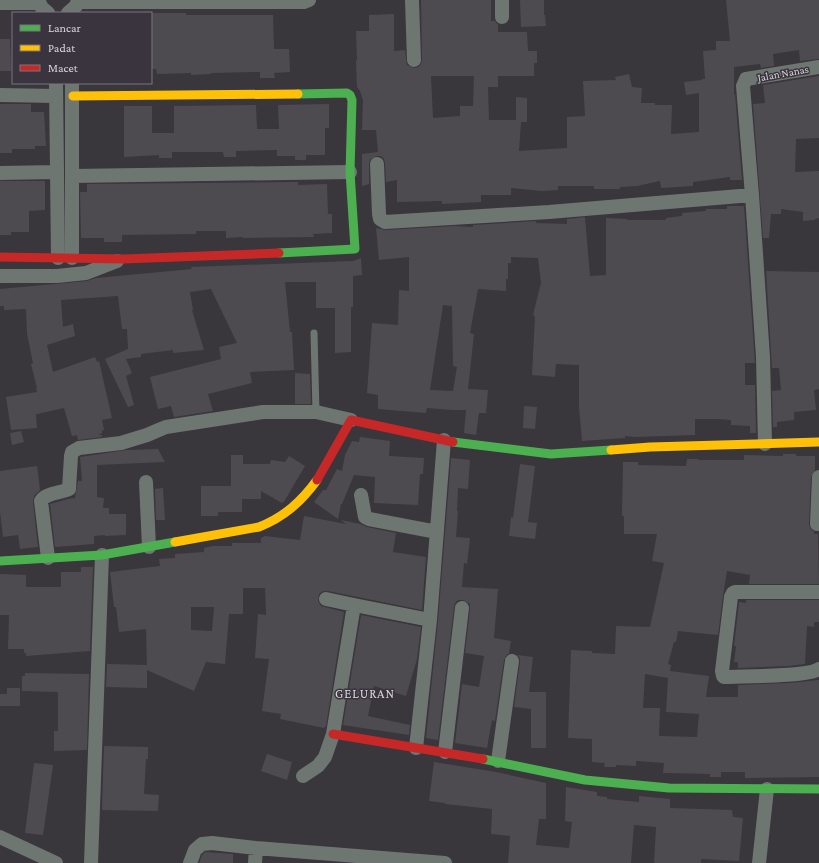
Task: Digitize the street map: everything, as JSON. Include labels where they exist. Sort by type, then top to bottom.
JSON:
[{"type":"street","points":[[69,12],[78,1],[304,2],[309,0]]},
{"type":"street","points":[[412,0],[414,60]]},
{"type":"street","points":[[502,0],[502,17]]},
{"type":"street","points":[[0,3],[41,5]]},
{"type":"street","name":"Jalan Nanas","points":[[752,195],[743,86],[746,79],[819,67]]},
{"type":"street","points":[[0,95],[56,89],[57,172],[72,258],[86,273]]},
{"type":"street","points":[[0,257],[123,259],[354,250],[350,172],[352,96],[347,93],[72,90],[72,258]]},
{"type":"street","points":[[377,164],[379,214],[380,219],[385,222],[549,212],[752,195],[763,357],[765,444]]},
{"type":"street","points":[[0,173],[57,172]]},
{"type":"street","points":[[72,176],[350,172]]},
{"type":"street","points":[[0,276],[57,276],[86,273],[123,259]]},
{"type":"street","points":[[48,558],[41,501],[42,498],[47,495],[63,492],[69,489],[71,481],[71,456],[74,450],[79,448],[121,443],[166,428],[263,412],[316,412],[462,444],[551,454],[650,447],[819,442]]},
{"type":"street","points":[[0,561],[102,555],[259,527],[277,519],[294,508],[320,474],[351,420]]},
{"type":"street","points":[[416,748],[430,620],[444,440]]},
{"type":"street","points":[[817,524],[819,477]]},
{"type":"street","points":[[146,482],[149,547]]},
{"type":"street","points":[[361,495],[365,517],[369,519],[437,532]]},
{"type":"street","points":[[91,863],[102,555]]},
{"type":"street","points":[[819,592],[733,593],[731,597],[722,671],[724,677],[802,674],[816,672],[819,669]]},
{"type":"street","points":[[326,599],[430,620]]},
{"type":"street","points":[[303,776],[318,766],[325,757],[333,734],[354,605]]},
{"type":"street","points":[[445,752],[462,608]]},
{"type":"street","points":[[498,761],[512,661]]},
{"type":"street","points":[[333,734],[498,761],[585,780],[668,788],[736,787],[767,789],[819,789]]},
{"type":"street","points":[[759,863],[767,789]]},
{"type":"street","points":[[0,837],[56,863]]},
{"type":"street","points":[[190,863],[194,850],[202,844],[212,843],[256,848],[445,863]]},
{"type":"street","points":[[255,863],[256,848]]},
{"type":"lane","points":[[314,333],[316,412]]},
{"type":"building","points":[[421,0],[491,0],[491,21],[495,21],[498,25],[498,32],[527,32],[528,51],[537,51],[537,63],[534,63],[534,76],[498,76],[498,87],[488,87],[489,120],[516,120],[516,97],[527,98],[527,122],[521,122],[519,151],[567,148],[567,117],[585,116],[583,81],[616,80],[615,77],[629,74],[632,87],[642,88],[641,103],[672,105],[671,134],[699,132],[699,93],[686,95],[684,82],[705,79],[703,51],[716,50],[716,41],[730,41],[726,0],[819,0],[819,59],[800,61],[799,50],[773,54],[774,66],[761,68],[760,64],[734,67],[734,95],[735,94],[742,180],[730,180],[730,177],[693,182],[693,186],[661,188],[660,181],[637,186],[620,187],[620,189],[594,189],[594,186],[558,186],[558,190],[542,191],[511,188],[511,195],[481,195],[481,202],[442,204],[442,201],[397,202],[397,180],[386,182],[385,163],[381,156],[376,156],[370,160],[369,184],[362,186],[362,154],[378,152],[376,130],[362,130],[363,100],[357,87],[356,31],[369,31],[369,15],[394,14],[394,51],[405,50],[407,65],[414,68],[421,64]],"holes":[[[431,76],[474,76],[473,106],[460,106],[460,116],[433,118]]]},
{"type":"building","points":[[520,0],[544,0],[546,26],[521,27]]},
{"type":"building","points":[[152,13],[186,13],[186,15],[273,15],[274,49],[289,49],[290,72],[274,73],[275,78],[260,78],[260,72],[191,75],[191,73],[157,74],[156,69],[152,69]]},
{"type":"building","points":[[0,39],[10,39],[11,71],[0,71]]},
{"type":"building","points":[[819,76],[819,138],[796,139],[795,172],[819,171],[819,218],[815,220],[803,221],[803,212],[781,209],[781,214],[771,214],[769,238],[763,238],[753,104],[765,103],[763,85]]},
{"type":"building","points":[[0,104],[31,104],[31,112],[44,112],[46,146],[35,146],[35,149],[12,149],[12,153],[0,153]]},
{"type":"building","points":[[329,104],[329,128],[325,128],[325,155],[306,155],[306,160],[295,160],[295,156],[277,156],[277,150],[236,151],[236,157],[224,157],[223,152],[172,152],[172,158],[159,158],[159,155],[124,157],[124,106],[152,106],[152,133],[174,133],[174,106],[256,105],[257,129],[279,129],[278,105]]},
{"type":"building","points":[[0,181],[45,181],[45,210],[29,211],[29,232],[11,232],[11,235],[0,235]]},
{"type":"building","points":[[298,182],[298,185],[327,184],[328,214],[332,214],[332,233],[313,234],[314,237],[226,238],[226,231],[196,231],[196,234],[122,235],[122,242],[104,242],[104,238],[81,238],[80,192],[87,192],[87,184]]},
{"type":"building","points":[[727,206],[744,206],[755,363],[745,363],[745,385],[755,385],[756,433],[750,433],[750,426],[731,425],[731,420],[695,419],[695,435],[625,436],[625,438],[582,441],[579,407],[579,365],[556,364],[555,377],[532,375],[535,316],[533,315],[541,283],[538,258],[511,257],[511,263],[508,263],[506,291],[478,289],[470,333],[474,334],[468,389],[488,390],[486,413],[479,413],[476,435],[464,433],[466,410],[427,408],[426,413],[378,409],[378,395],[367,393],[372,323],[398,325],[399,290],[409,291],[409,257],[379,260],[376,228],[386,230],[455,226],[473,227],[473,225],[536,221],[536,223],[567,224],[567,219],[585,217],[590,276],[606,275],[606,218],[627,220],[666,220],[666,218],[682,216],[682,213],[706,211],[706,209],[727,209]],"holes":[[[443,305],[452,306],[453,366],[457,367],[453,391],[430,390]]]},
{"type":"building","points":[[361,258],[362,275],[353,276],[351,352],[335,353],[335,308],[316,308],[316,282],[285,282],[290,332],[292,332],[294,370],[250,372],[252,383],[208,394],[213,411],[174,417],[171,406],[158,409],[150,377],[221,359],[219,347],[237,343],[211,289],[190,292],[192,310],[204,350],[173,353],[173,350],[141,354],[141,357],[126,359],[132,373],[126,376],[134,405],[128,407],[105,359],[128,349],[127,329],[122,329],[118,296],[61,300],[63,327],[73,324],[75,336],[47,345],[53,372],[95,357],[97,362],[99,361],[112,418],[102,420],[104,430],[98,435],[102,435],[102,437],[78,440],[77,435],[72,436],[64,408],[36,414],[37,428],[11,430],[6,397],[37,392],[37,388],[31,364],[33,363],[27,334],[26,309],[4,310],[4,306],[0,306],[0,289],[192,269],[191,267],[353,261]]},
{"type":"building","points":[[766,271],[819,272],[819,389],[814,390],[816,410],[794,412],[794,420],[777,422],[777,427],[773,427],[772,391],[781,390],[779,368],[772,368]]},
{"type":"building","points":[[295,373],[310,374],[311,404],[295,404]]},
{"type":"building","points":[[524,406],[537,407],[535,429],[523,428]]},
{"type":"building","points":[[21,431],[24,442],[12,445],[10,433]]},
{"type":"building","points":[[360,437],[390,441],[389,456],[424,458],[423,474],[420,474],[418,505],[374,503],[375,477],[354,475],[341,504],[338,519],[314,502],[323,490],[326,490],[337,469],[342,471],[345,455],[352,441],[359,442]]},
{"type":"building","points":[[158,449],[165,462],[97,465],[97,497],[104,498],[103,508],[109,508],[109,514],[126,514],[126,535],[94,536],[94,544],[55,547],[50,504],[75,498],[78,481],[82,481],[80,457],[126,450]]},
{"type":"building","points":[[783,454],[796,454],[796,456],[815,456],[815,470],[811,477],[809,524],[814,534],[818,534],[819,584],[749,584],[750,575],[727,571],[718,635],[678,631],[676,642],[674,642],[668,664],[671,665],[670,671],[709,676],[706,697],[738,697],[738,685],[819,680],[819,777],[745,778],[745,772],[721,772],[721,777],[710,777],[710,774],[663,773],[664,763],[636,761],[636,766],[616,765],[616,767],[604,767],[605,763],[592,762],[592,739],[568,738],[571,650],[615,654],[616,626],[650,627],[664,563],[652,561],[657,534],[624,534],[624,516],[622,516],[623,462],[638,462],[638,465],[686,466],[687,459],[744,460],[744,455],[783,456]],"holes":[[[645,674],[668,678],[666,712],[699,714],[697,737],[659,736],[660,708],[643,708]]]},
{"type":"building","points":[[231,455],[243,455],[243,464],[270,464],[271,460],[285,462],[289,456],[305,466],[282,503],[261,491],[261,499],[242,499],[242,512],[218,512],[218,516],[201,516],[201,486],[231,486]]},
{"type":"building","points":[[451,458],[470,460],[468,489],[458,488],[456,537],[470,538],[467,564],[464,563],[462,587],[498,589],[494,638],[511,641],[509,653],[504,660],[495,721],[492,720],[487,748],[455,743],[462,684],[479,687],[484,656],[465,653],[470,604],[463,600],[458,600],[454,607],[438,740],[426,738],[438,621]]},
{"type":"building","points":[[520,464],[535,466],[528,522],[537,523],[535,539],[509,536],[511,517],[513,518]]},
{"type":"building","points":[[37,466],[40,490],[34,496],[33,502],[38,547],[20,549],[18,535],[3,537],[0,512],[0,471]]},
{"type":"building","points":[[163,488],[165,520],[156,520],[155,489]]},
{"type":"building","points":[[304,516],[346,524],[341,520],[396,533],[393,552],[426,557],[422,610],[328,591],[323,591],[319,594],[318,601],[321,606],[344,612],[326,726],[324,728],[280,719],[281,714],[262,711],[269,659],[255,658],[258,614],[266,615],[265,588],[243,588],[243,614],[229,614],[225,664],[206,662],[194,691],[147,670],[146,629],[119,632],[116,607],[114,607],[110,572],[160,566],[159,559],[175,558],[175,554],[204,552],[204,548],[213,546],[232,546],[232,543],[261,543],[261,538],[265,536],[300,540]],"holes":[[[191,607],[214,607],[212,631],[191,630]]]},
{"type":"building","points":[[81,567],[93,567],[90,651],[26,656],[24,649],[8,649],[9,615],[0,615],[0,574],[26,575],[26,587],[61,587],[61,572],[81,572]]},
{"type":"building","points":[[746,600],[819,600],[819,622],[814,622],[814,627],[807,626],[805,664],[738,668],[738,662],[734,662],[736,646],[734,646],[739,602],[746,603]]},
{"type":"building","points":[[361,615],[421,627],[417,659],[406,696],[374,686],[368,716],[410,725],[409,735],[343,725]]},
{"type":"building","points":[[517,655],[533,657],[529,692],[546,692],[546,748],[531,748],[531,709],[514,707],[520,662],[520,658]]},
{"type":"building","points":[[107,664],[147,665],[147,688],[106,687]]},
{"type":"building","points":[[25,673],[89,674],[87,750],[54,751],[54,731],[58,731],[58,692],[22,691],[22,676],[25,676]]},
{"type":"building","points":[[7,688],[20,688],[20,706],[0,706],[0,694],[7,694]]},
{"type":"building","points":[[104,746],[148,747],[144,794],[159,795],[158,811],[102,810]]},
{"type":"building","points":[[267,754],[292,762],[287,780],[261,771]]},
{"type":"building","points":[[434,762],[496,772],[546,783],[546,819],[539,819],[536,845],[569,848],[572,822],[565,821],[566,787],[597,792],[597,796],[607,797],[607,799],[639,802],[639,796],[670,799],[670,808],[732,810],[733,817],[743,818],[739,861],[701,859],[701,863],[655,863],[656,827],[634,825],[631,863],[508,863],[510,836],[491,834],[492,809],[429,801]]},
{"type":"building","points":[[34,763],[53,765],[43,835],[25,833]]},
{"type":"building","points":[[205,852],[233,854],[233,863],[199,863]]},
{"type":"traffic: fast","points":[[279,253],[355,249],[350,172],[352,100],[350,95],[347,93],[298,94]]},
{"type":"traffic: fast","points":[[453,442],[551,454],[611,450]]},
{"type":"traffic: fast","points":[[0,561],[102,555],[175,542]]},
{"type":"traffic: fast","points":[[483,759],[585,780],[669,788],[819,789]]},
{"type":"traffic: slow","points":[[73,96],[298,94]]},
{"type":"traffic: slow","points":[[611,450],[650,447],[819,442]]},
{"type":"traffic: slow","points":[[175,542],[259,527],[284,514],[305,495],[317,480]]},
{"type":"traffic: jam","points":[[0,257],[123,259],[279,253]]},
{"type":"traffic: jam","points":[[317,480],[351,420],[453,442]]},
{"type":"traffic: jam","points":[[333,734],[483,759]]},
{"type":"district","name":"GELURAN","points":[[365,693]]}]
